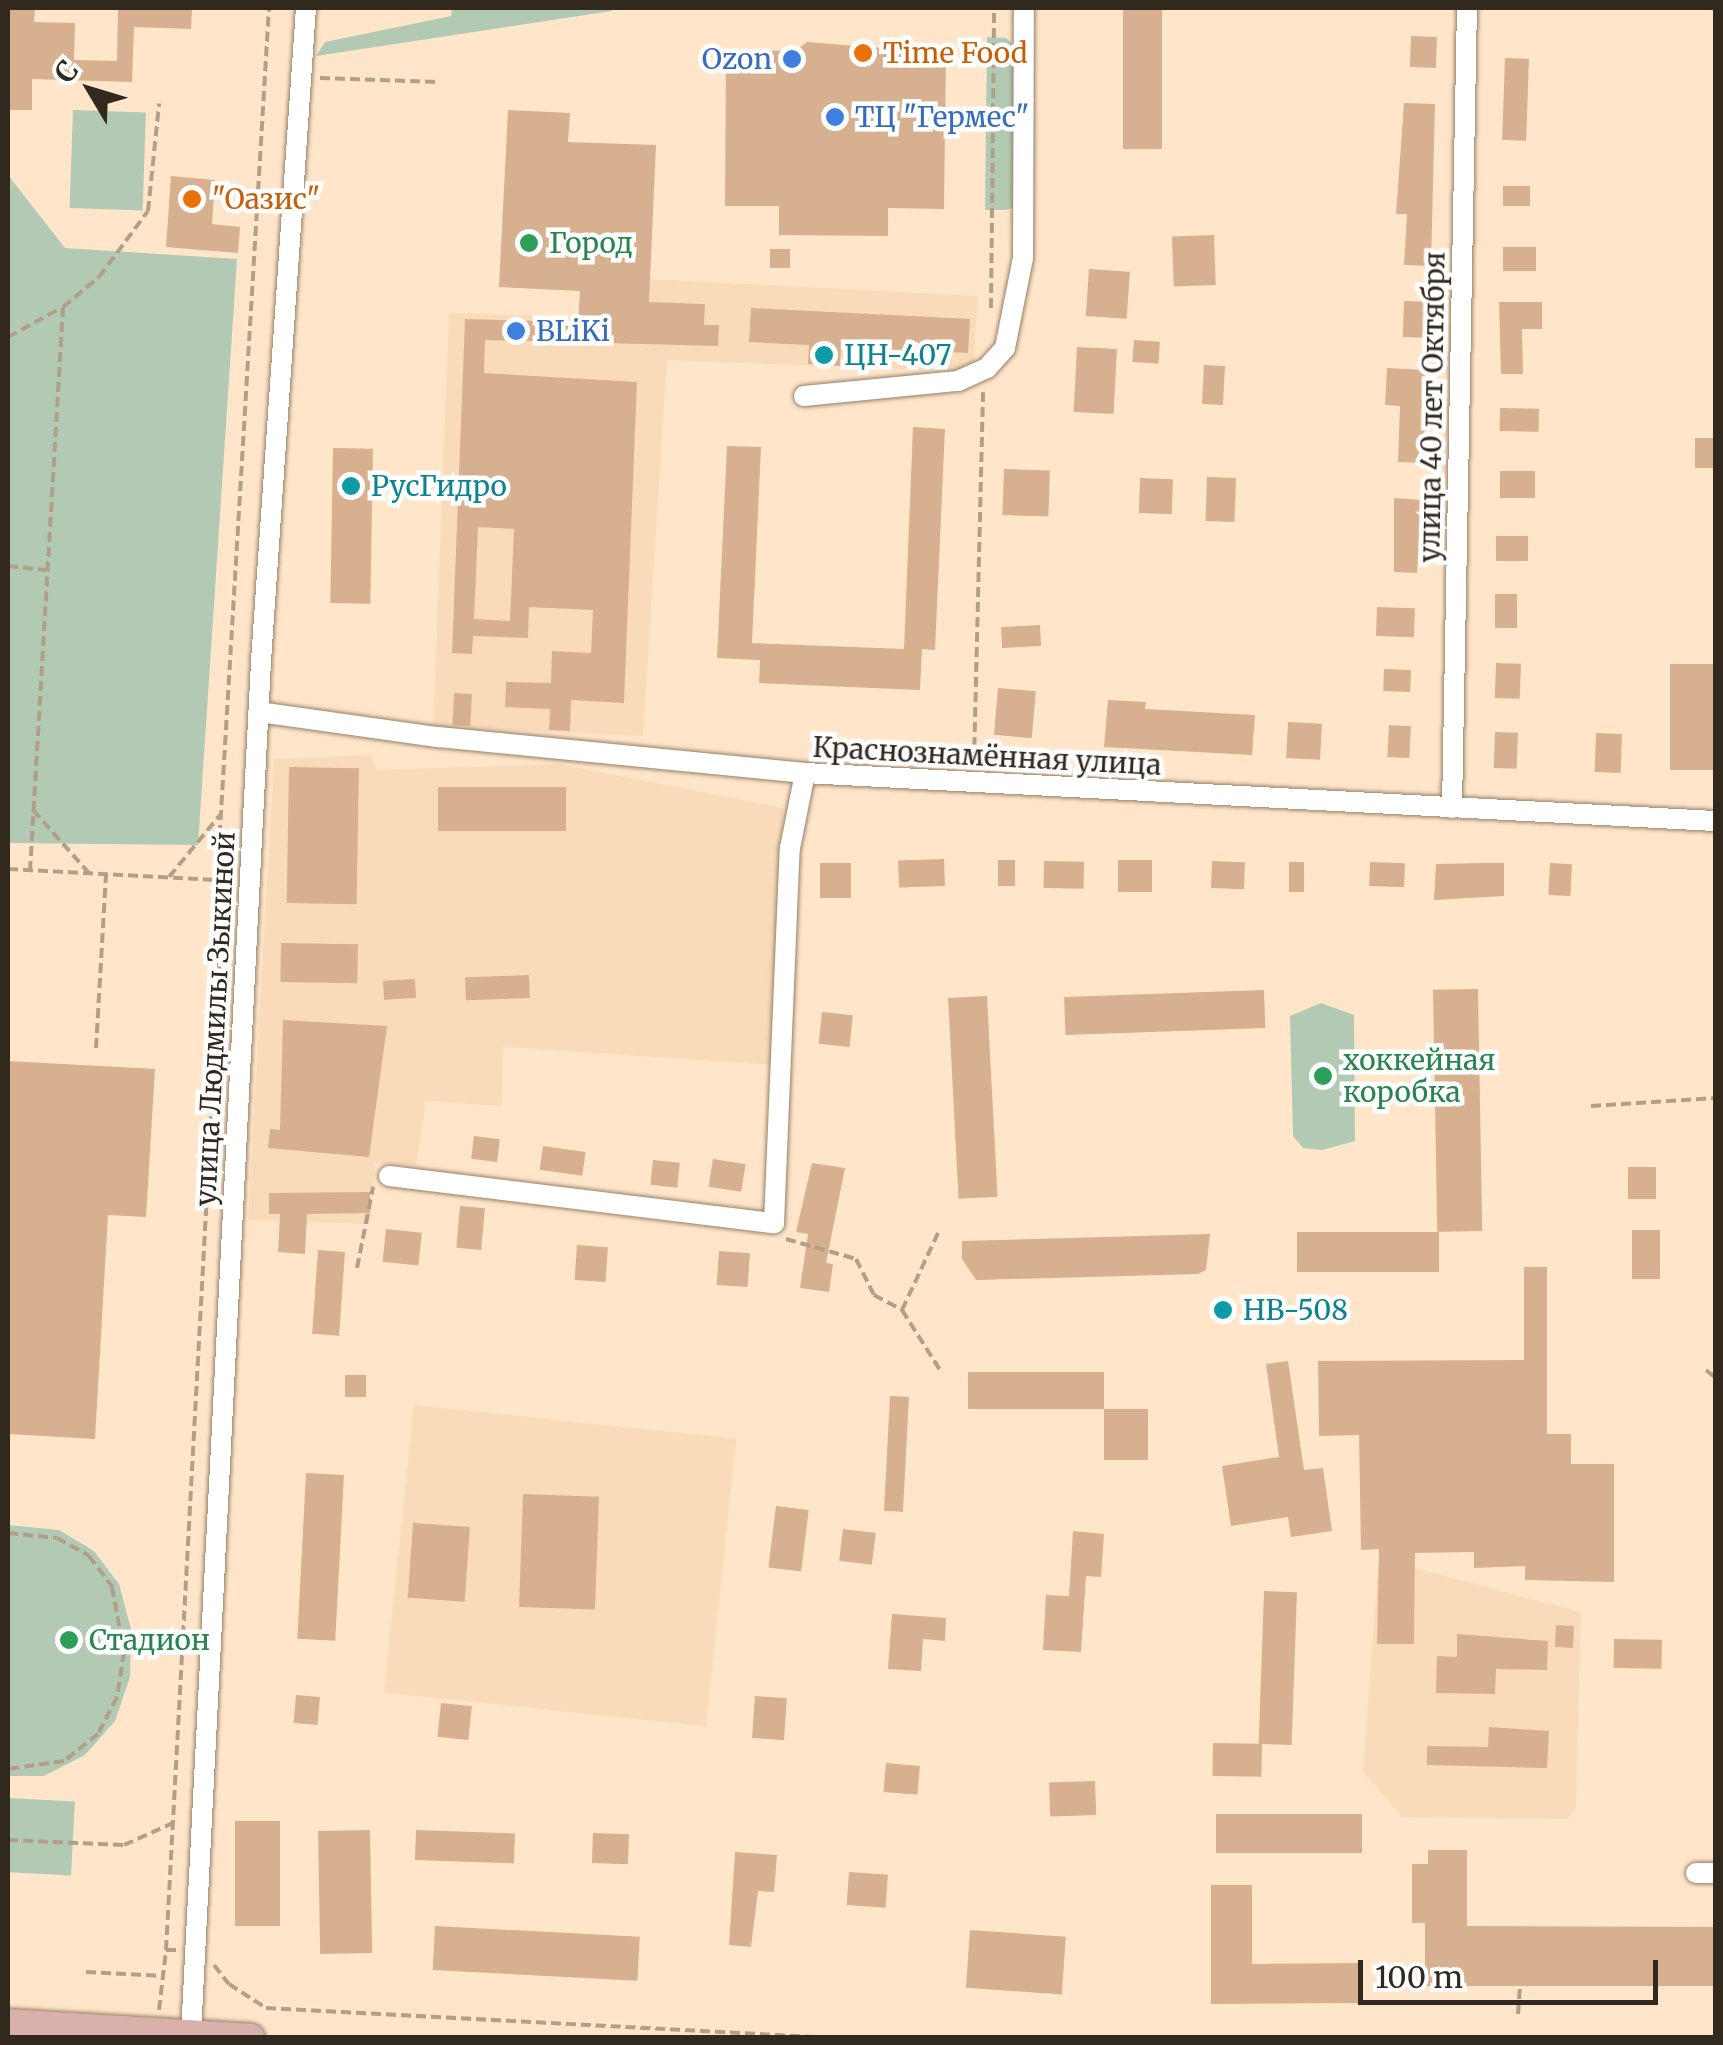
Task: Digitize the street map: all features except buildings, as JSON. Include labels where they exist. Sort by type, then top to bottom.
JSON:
[{"type":"main road","points":[[8,2023],[250,2038]]},
{"type":"street","name":"улица Людмилы Зыкиной","points":[[191,2034],[192,1952],[258,712],[298,77],[306,8]]},
{"type":"street","points":[[804,396],[941,384],[987,368],[1011,335],[1021,287],[1024,8]]},
{"type":"street","name":"улица 40 лет Октября","points":[[1452,808],[1467,8]]},
{"type":"street","name":"Краснознамённая улица","points":[[258,712],[438,737],[805,773],[974,785],[1716,821]]},
{"type":"street","points":[[390,1176],[774,1224],[790,848],[805,773]]},
{"type":"path","points":[[155,2035],[166,1950],[218,972],[217,880],[269,8]]},
{"type":"path","points":[[991,310],[994,8]]},
{"type":"path","points":[[266,76],[438,82]]},
{"type":"path","points":[[8,337],[62,307],[99,277],[148,211],[159,104]]},
{"type":"path","points":[[30,870],[62,307]]},
{"type":"path","points":[[974,785],[987,368]]},
{"type":"path","points":[[8,566],[46,570]]},
{"type":"path","points":[[33,810],[89,874]]},
{"type":"path","points":[[169,878],[221,814]]},
{"type":"path","points":[[8,870],[217,880]]},
{"type":"path","points":[[96,1048],[106,874]]},
{"type":"path","points":[[1591,1106],[1716,1098]]},
{"type":"path","points":[[358,1268],[372,1189],[390,1176]]},
{"type":"path","points":[[774,1224],[789,1240],[856,1259],[874,1295],[902,1310],[942,1373]]},
{"type":"path","points":[[902,1310],[939,1231]]},
{"type":"path","points":[[1706,1370],[1716,1378]]},
{"type":"path","points":[[8,1533],[56,1538],[89,1556],[120,1608],[124,1652],[117,1698],[98,1734],[64,1761],[8,1768]]},
{"type":"path","points":[[8,1840],[124,1844],[172,1823]]},
{"type":"path","points":[[166,1950],[210,1956],[228,1984],[266,2008],[834,2038]]},
{"type":"path","points":[[86,1972],[164,1976]]},
{"type":"path","points":[[1518,2014],[1520,1986]]},
{"type":"shaded area","points":[[650,279],[978,296],[973,372],[667,360],[643,736],[433,727],[449,313],[648,320]]},
{"type":"shaded area","points":[[371,755],[377,770],[559,764],[783,808],[776,1065],[503,1047],[502,1106],[426,1101],[416,1165],[375,1163],[370,1224],[248,1220],[274,759]]},
{"type":"shaded area","points":[[414,1405],[736,1439],[706,1726],[384,1692]]},
{"type":"shaded area","points":[[1378,1567],[1415,1568],[1581,1612],[1576,1808],[1567,1819],[1403,1817],[1363,1772]]},
{"type":"green space","points":[[452,8],[612,11],[316,56],[325,42],[451,16]]},
{"type":"green space","points":[[987,37],[1006,38],[1018,49],[1015,207],[1006,210],[985,210]]},
{"type":"green space","points":[[73,110],[146,113],[143,210],[70,208]]},
{"type":"green space","points":[[8,175],[65,248],[237,259],[198,845],[8,843]]},
{"type":"green space","name":"хоккейная коробка","points":[[1321,1003],[1354,1015],[1355,1141],[1322,1150],[1303,1148],[1293,1136],[1290,1016]]},
{"type":"green space","name":"Стадион","points":[[8,1525],[59,1530],[94,1551],[119,1584],[131,1629],[130,1677],[115,1721],[85,1755],[44,1776],[8,1776]]},
{"type":"green space","points":[[8,1798],[75,1802],[71,1875],[8,1872]]},
{"type":"place","name":"Time Food","points":[[863,53]]},
{"type":"place","name":"Ozon","points":[[792,59]]},
{"type":"place","name":"ТЦ \"Гермес\"","points":[[835,117]]},
{"type":"place","name":"\"Оазис\"","points":[[192,199]]},
{"type":"place","name":"Город","points":[[529,243]]},
{"type":"place","name":"BLiKi","points":[[516,331]]},
{"type":"place","name":"ЦН-407","points":[[824,355]]},
{"type":"place","name":"РусГидро","points":[[351,486]]},
{"type":"place","name":"хоккейная коробка","points":[[1323,1076]]},
{"type":"place","name":"НВ-508","points":[[1223,1310]]},
{"type":"place","name":"Стадион","points":[[69,1640]]}]
